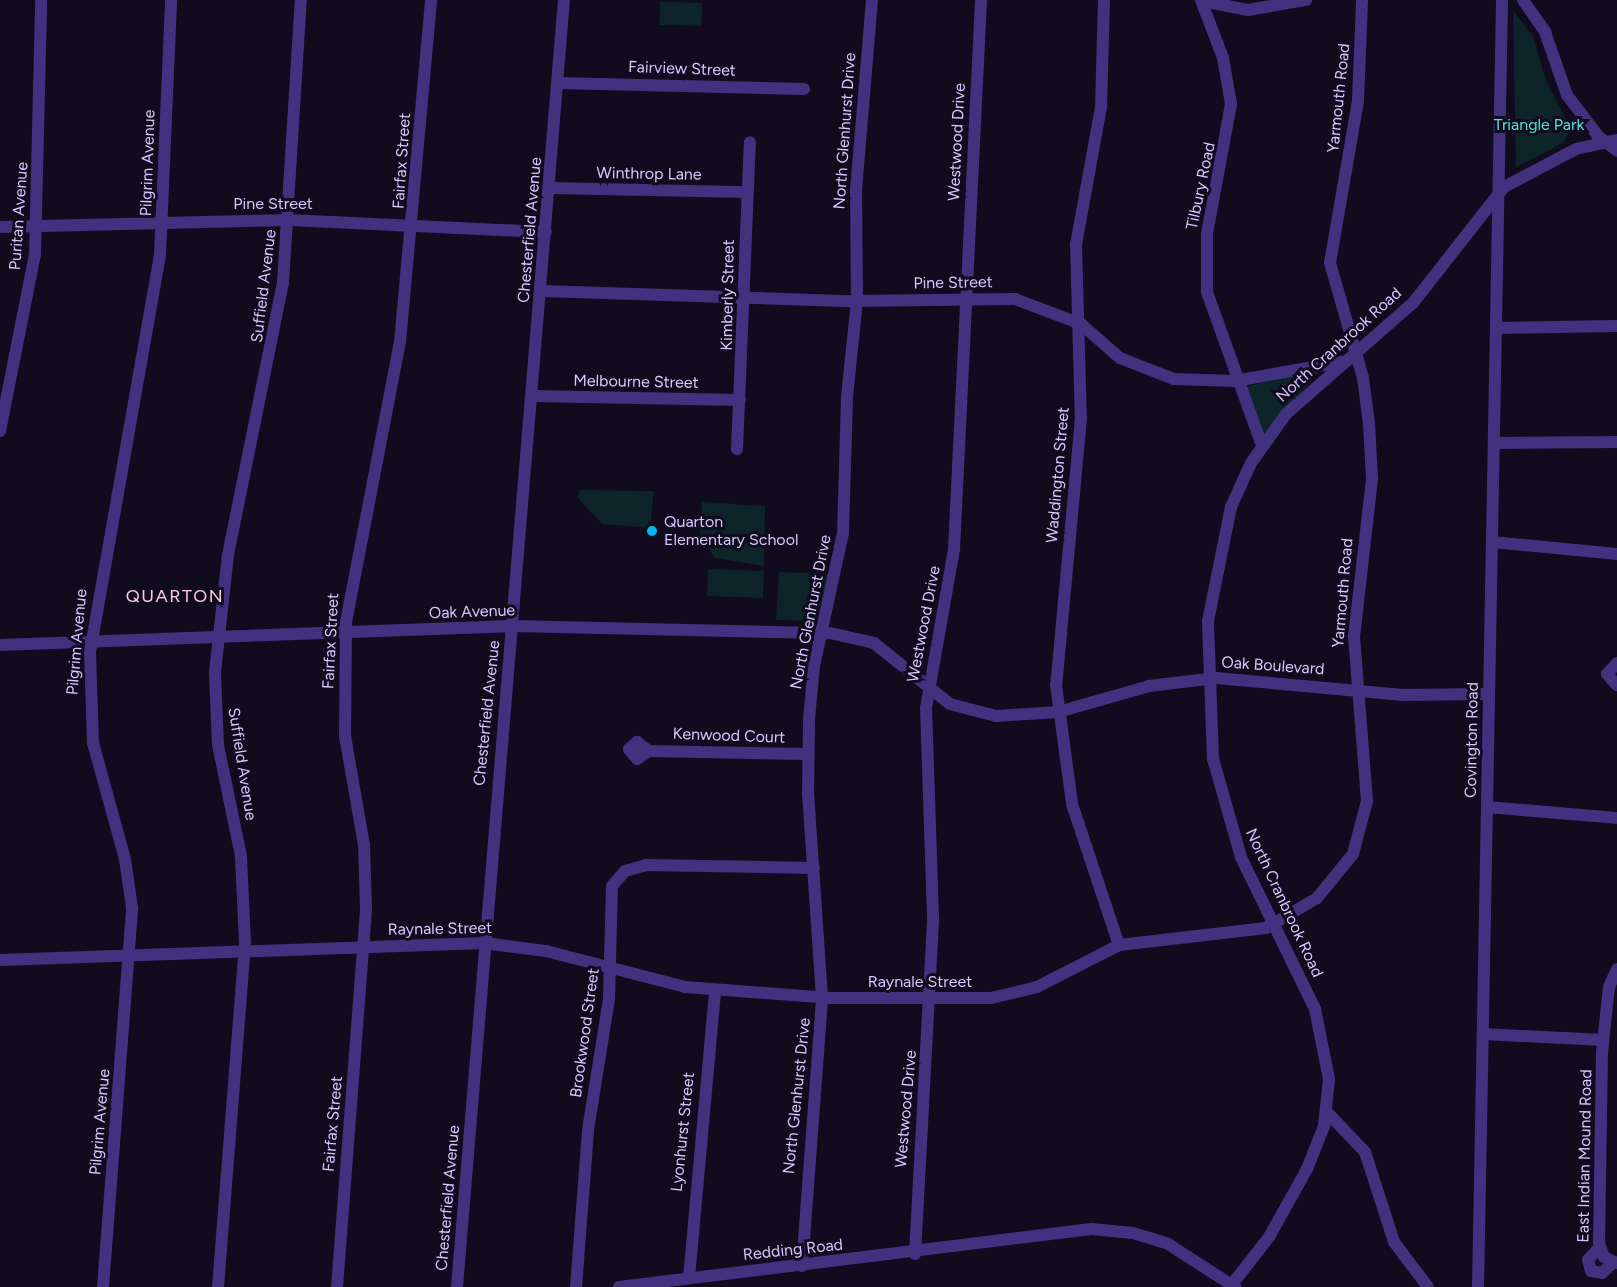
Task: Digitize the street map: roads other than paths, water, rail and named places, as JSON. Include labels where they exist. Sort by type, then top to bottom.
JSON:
[{"type":"street","name":"Puritan Avenue","points":[[0,431],[26,312],[37,225],[41,0]]},
{"type":"street","name":"Pilgrim Avenue","points":[[103,1287],[130,955],[130,881],[90,723],[91,642],[112,505],[150,332],[163,221],[171,0]]},
{"type":"street","name":"Suffield Avenue","points":[[218,1287],[245,951],[241,856],[218,745],[218,637],[230,544],[277,330],[289,220],[301,0]]},
{"type":"street","name":"Fairfax Street","points":[[337,1287],[364,946],[366,880],[345,736],[345,633],[393,386],[414,224],[431,0]]},
{"type":"street","name":"Chesterfield Avenue","points":[[457,1287],[484,943],[542,291],[564,0]]},
{"type":"street","name":"North Glenhurst Drive","points":[[802,1266],[822,998],[807,754],[814,666],[842,542],[847,397],[857,301],[856,190],[872,0]]},
{"type":"street","name":"Westwood Drive","points":[[915,1254],[930,999],[928,687],[954,549],[969,300],[981,0]]},
{"type":"street","name":"Waddington Street","points":[[1104,0],[1101,107],[1076,244],[1081,324],[1081,418],[1058,635],[1058,712],[1077,823],[1119,945]]},
{"type":"street","points":[[1202,0],[1256,10],[1306,0]]},
{"type":"street","name":"Tilbury Road","points":[[1202,0],[1223,58],[1231,104],[1206,234],[1207,285],[1235,381],[1262,446]]},
{"type":"street","name":"Yarmouth Road","points":[[982,998],[1037,987],[1119,945],[1232,936],[1274,924],[1332,884],[1359,841],[1367,801],[1356,691],[1355,610],[1372,479],[1367,396],[1356,351],[1333,286],[1330,249],[1355,122],[1362,0]]},
{"type":"street","points":[[1498,194],[1502,0]]},
{"type":"street","points":[[1523,0],[1545,32],[1567,95],[1603,142],[1617,151]]},
{"type":"street","name":"Fairview Street","points":[[558,83],[804,89]]},
{"type":"street","name":"North Cranbrook Road","points":[[1232,1286],[1295,1194],[1326,1111],[1328,1068],[1321,1026],[1241,857],[1222,800],[1209,732],[1207,678],[1218,550],[1236,495],[1262,446],[1300,399],[1427,287],[1498,194],[1536,167],[1603,142],[1617,140]]},
{"type":"street","name":"Kimberly Street","points":[[737,449],[748,296],[747,192],[750,142]]},
{"type":"street","name":"Winthrop Lane","points":[[550,188],[747,192]]},
{"type":"street","name":"Covington Road","points":[[1478,1287],[1498,194]]},
{"type":"street","name":"Pine Street","points":[[0,227],[163,221],[289,220],[414,224],[546,232]]},
{"type":"street","name":"Pine Street","points":[[542,291],[857,301],[1022,300],[1081,324],[1120,358],[1155,374],[1194,382],[1235,381],[1341,362]]},
{"type":"street","points":[[1496,328],[1617,326]]},
{"type":"street","name":"Melbourne Street","points":[[532,396],[740,400]]},
{"type":"street","points":[[1494,443],[1617,442]]},
{"type":"street","points":[[1492,542],[1617,555]]},
{"type":"street","name":"Oak Avenue","points":[[0,645],[513,626],[823,633],[874,643],[928,687]]},
{"type":"street","points":[[1617,663],[1607,674],[1617,685]]},
{"type":"street","name":"Oak Boulevard","points":[[928,687],[950,704],[979,714],[1058,712],[1149,686],[1207,678],[1356,691],[1489,694]]},
{"type":"street","name":"Kenwood Court","points":[[649,750],[807,754]]},
{"type":"street","points":[[1487,807],[1617,818]]},
{"type":"street","name":"Brookwood Street","points":[[576,1287],[588,1130],[611,971],[610,894],[631,867],[814,868]]},
{"type":"street","name":"Raynale Street","points":[[0,960],[484,943],[546,951],[611,971],[715,990],[822,998],[982,998]]},
{"type":"street","name":"East Indian Mound Road","points":[[1616,1262],[1599,1248],[1604,1040],[1617,969]]},
{"type":"street","name":"Lyonhurst Street","points":[[689,1278],[715,990]]},
{"type":"street","points":[[1483,1034],[1604,1040]]},
{"type":"street","points":[[1326,1111],[1365,1152],[1394,1242],[1428,1287]]},
{"type":"street","name":"Redding Road","points":[[619,1287],[971,1248],[1073,1230],[1119,1231],[1180,1249],[1232,1286]]},
{"type":"street","points":[[1599,1248],[1588,1260],[1591,1271],[1602,1273],[1616,1262]]},
{"type":"place","name":"Quarton Elementary School","points":[[652,531]]},
{"type":"district","name":"QUARTON","points":[[175,596]]},
{"type":"park label","name":"Triangle Park","points":[[1539,125]]}]
